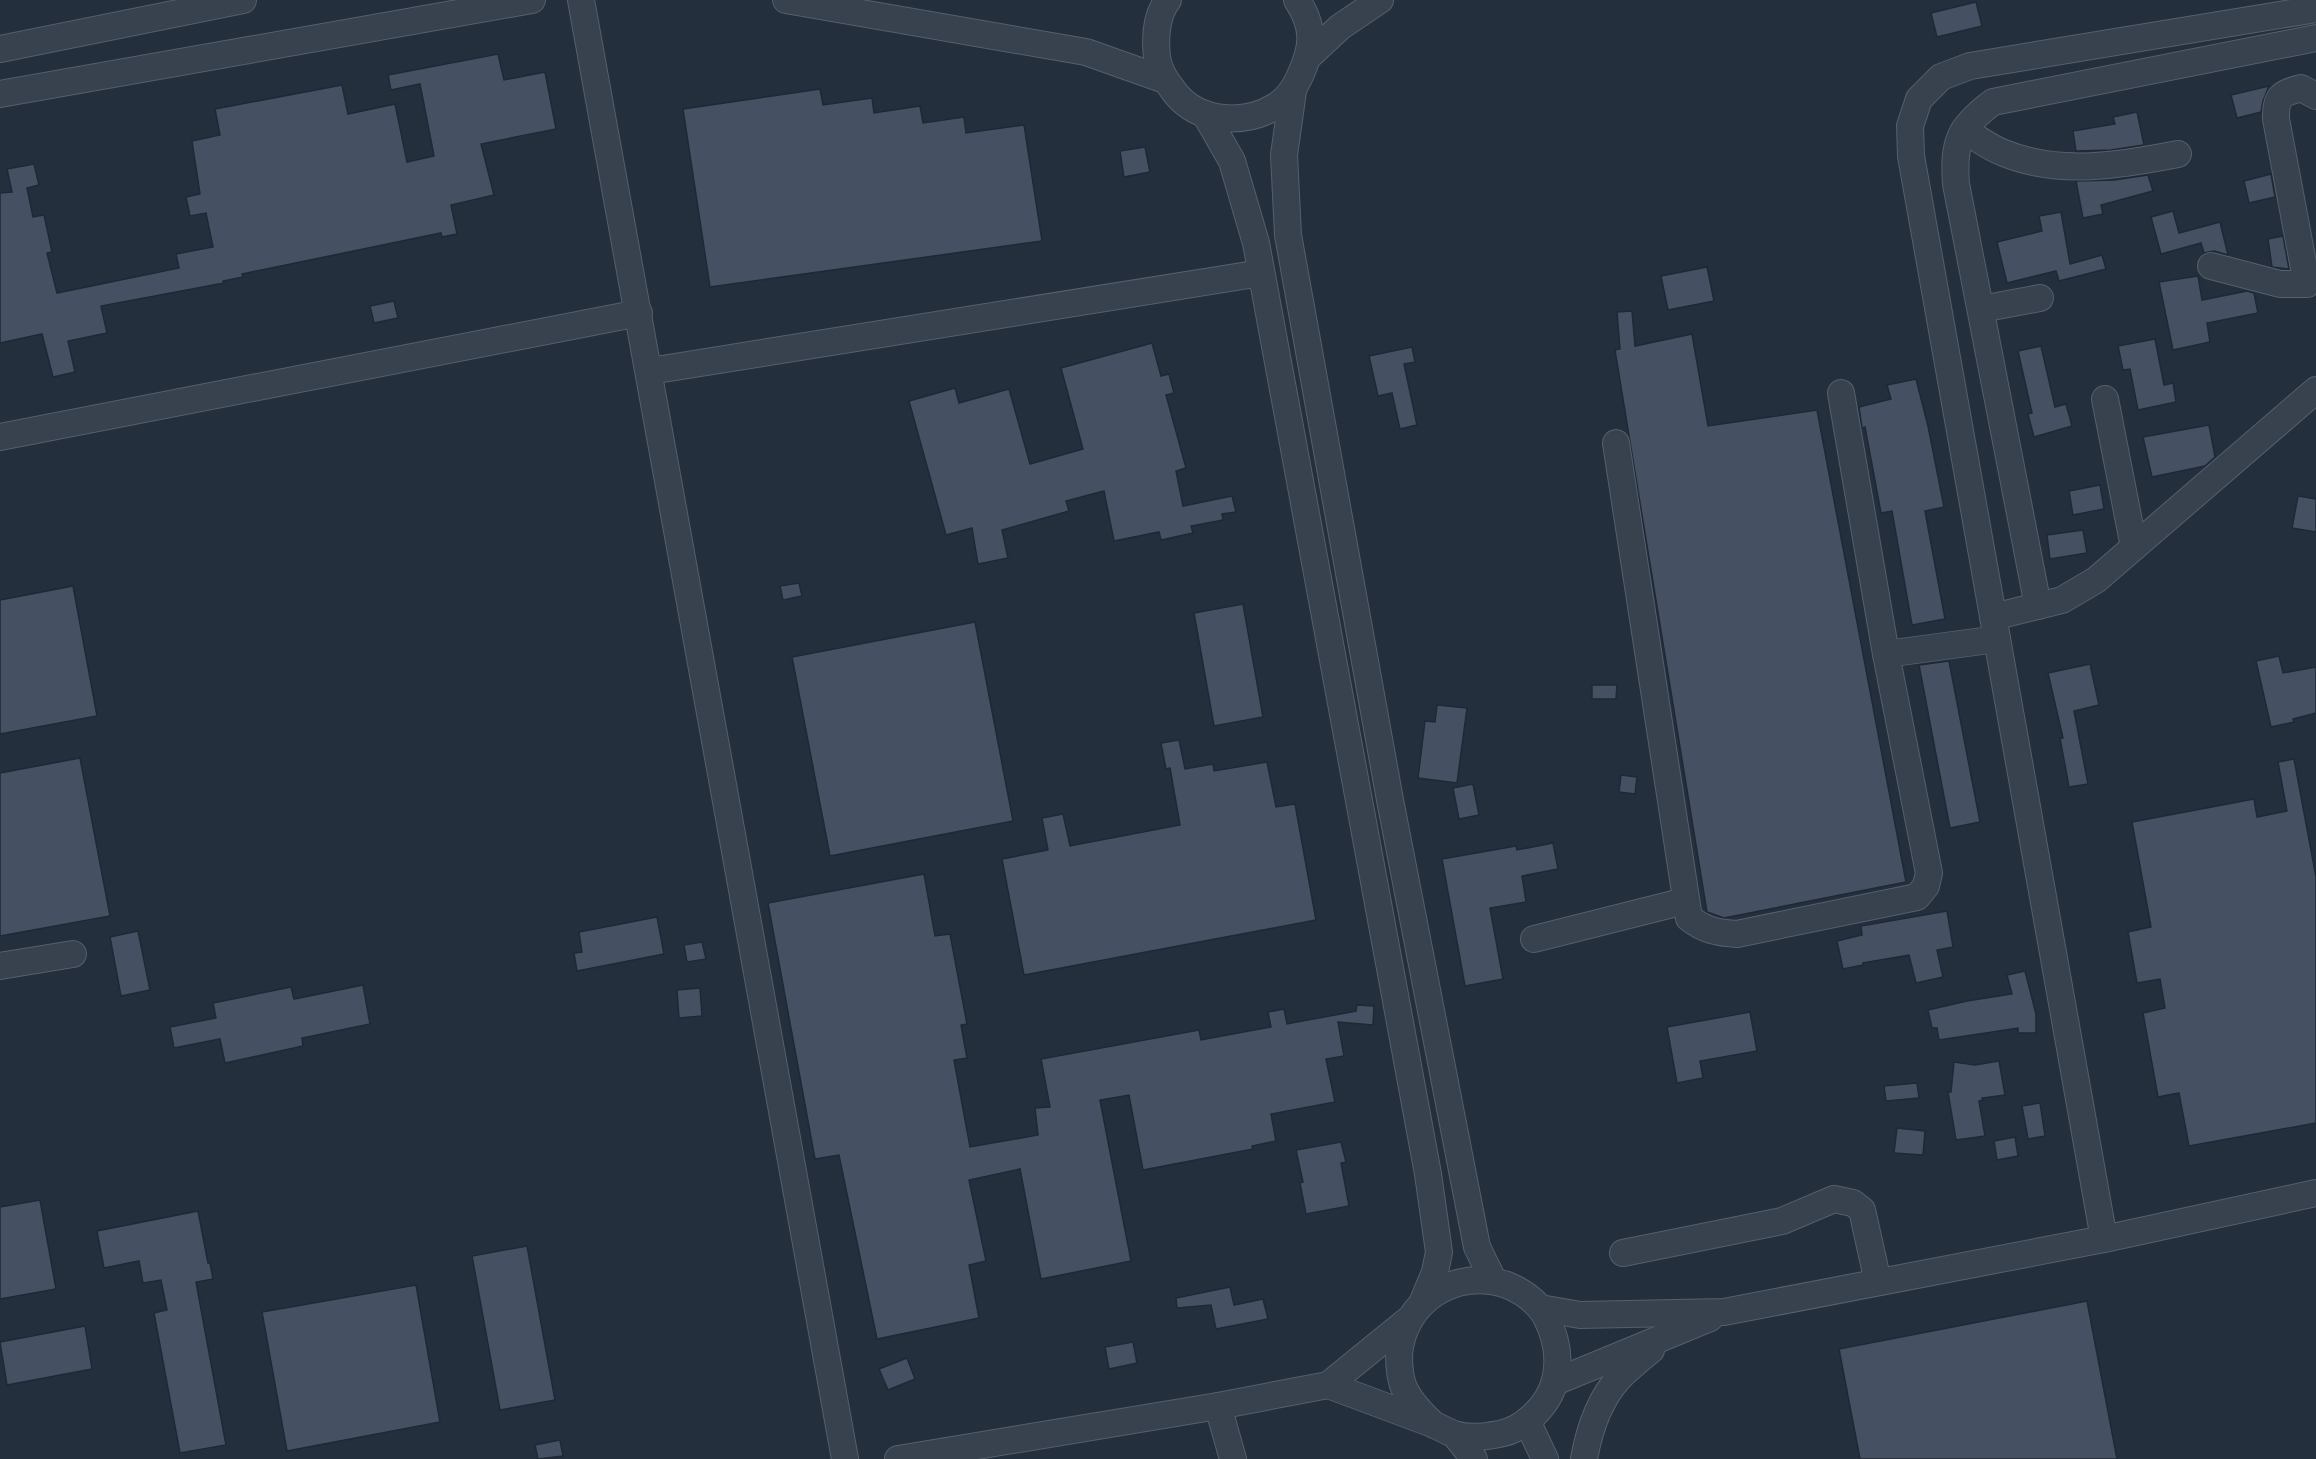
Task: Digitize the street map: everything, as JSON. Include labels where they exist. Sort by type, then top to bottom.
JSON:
[{"type":"street","points":[[0,49],[243,0]]},
{"type":"street","points":[[0,94],[532,0]]},
{"type":"street","points":[[581,0],[650,371],[845,1459]]},
{"type":"street","points":[[786,0],[1086,52],[1165,80]]},
{"type":"street","points":[[1168,0],[1155,37],[1158,65],[1165,80],[1182,101],[1205,114],[1223,119],[1252,117],[1277,105],[1293,91]]},
{"type":"street","points":[[1297,0],[1305,13],[1310,29],[1310,56]]},
{"type":"street","points":[[1380,0],[1340,27],[1310,56],[1293,91],[1284,155],[1288,235],[1390,800],[1477,1247],[1493,1280]]},
{"type":"street","points":[[2104,1239],[1911,156],[1910,126],[1919,99],[1941,77],[1970,66],[2316,9]]},
{"type":"street","points":[[2038,606],[1956,184],[1954,160],[1959,138],[1974,116],[1993,102],[2316,38]]},
{"type":"street","points":[[2211,266],[2280,284],[2311,284],[2276,119],[2276,103],[2283,93],[2301,88],[2316,96]]},
{"type":"street","points":[[1205,114],[1232,161],[1256,243],[1428,1174],[1439,1252],[1435,1272],[1400,1342],[1399,1365],[1404,1388],[1416,1409],[1444,1430],[1474,1459]]},
{"type":"street","points":[[1964,130],[2002,153],[2030,162],[2059,166],[2132,163],[2178,154]]},
{"type":"street","points":[[650,371],[1262,273]]},
{"type":"street","points":[[1981,309],[2040,298]]},
{"type":"street","points":[[0,437],[639,313]]},
{"type":"street","points":[[1886,654],[1995,628],[2038,606],[2062,600],[2096,580],[2316,390]]},
{"type":"street","points":[[1616,443],[1689,918],[1699,926],[1716,933],[1737,934],[1917,897],[1926,886],[1929,873],[1886,654],[1841,393]]},
{"type":"street","points":[[2105,399],[2134,547]]},
{"type":"street","points":[[1534,939],[1685,901]]},
{"type":"street","points":[[0,966],[73,954]]},
{"type":"street","points":[[1540,1308],[1580,1315],[1724,1312],[2104,1239],[2316,1194]]},
{"type":"street","points":[[1623,1253],[1782,1221],[1833,1199],[1853,1203],[1862,1210],[1878,1282]]},
{"type":"street","points":[[898,1459],[1218,1406],[1328,1385],[1443,1287],[1467,1280],[1493,1280],[1519,1290],[1540,1308],[1554,1332],[1558,1359],[1555,1382],[1544,1404],[1527,1421],[1497,1435],[1480,1438],[1444,1430],[1328,1385]]},
{"type":"street","points":[[1555,1382],[1724,1312]]},
{"type":"street","points":[[1584,1459],[1589,1433],[1600,1407],[1618,1379],[1665,1337]]},
{"type":"street","points":[[1218,1406],[1233,1459]]},
{"type":"street","points":[[1527,1421],[1545,1459]]},
{"type":"building","points":[[1976,2],[1982,26],[1937,37],[1931,13]]},
{"type":"building","points":[[498,54],[504,80],[545,72],[556,129],[481,144],[494,195],[451,205],[457,234],[442,237],[441,233],[242,274],[243,277],[223,281],[224,283],[101,306],[107,333],[68,341],[75,372],[53,377],[42,334],[0,343],[0,193],[12,192],[7,169],[34,164],[39,185],[27,188],[33,217],[44,215],[52,252],[47,253],[57,293],[179,268],[176,254],[213,247],[206,213],[190,216],[186,197],[200,194],[192,141],[220,135],[215,109],[342,85],[348,114],[395,104],[407,162],[434,156],[420,84],[391,90],[388,75]]},
{"type":"building","points":[[2269,86],[2261,112],[2237,118],[2231,95]]},
{"type":"building","points":[[820,89],[823,105],[872,98],[874,113],[920,106],[923,123],[964,117],[966,133],[1024,125],[1042,241],[710,287],[683,109]]},
{"type":"building","points":[[2137,112],[2144,145],[2111,150],[2076,151],[2073,131],[2115,124],[2113,117]]},
{"type":"building","points":[[1145,147],[1150,172],[1124,177],[1120,151]]},
{"type":"building","points":[[2271,174],[2275,197],[2249,203],[2244,181]]},
{"type":"building","points":[[2148,175],[2153,191],[2101,205],[2103,214],[2083,218],[2076,181],[2114,180]]},
{"type":"building","points":[[2173,211],[2179,233],[2220,222],[2228,255],[2214,251],[2204,253],[2201,243],[2161,254],[2151,217]]},
{"type":"building","points":[[2061,212],[2070,264],[2102,255],[2106,269],[2059,281],[2056,271],[2007,283],[1997,242],[2042,231],[2039,216]]},
{"type":"building","points":[[2283,236],[2289,269],[2272,267],[2268,239]]},
{"type":"building","points":[[1707,267],[1714,301],[1668,310],[1661,276]]},
{"type":"building","points":[[2198,276],[2202,300],[2247,291],[2254,293],[2258,313],[2207,323],[2210,342],[2173,350],[2159,282]]},
{"type":"building","points":[[394,301],[398,318],[374,323],[370,306]]},
{"type":"building","points":[[1632,311],[1635,346],[1692,334],[1708,426],[1817,410],[1906,882],[1724,918],[1707,912],[1615,350],[1620,349],[1617,312]]},
{"type":"building","points":[[2155,339],[2164,385],[2173,383],[2176,402],[2138,410],[2130,369],[2123,370],[2118,346]]},
{"type":"building","points":[[1152,343],[1161,376],[1169,374],[1174,393],[1166,395],[1186,468],[1176,471],[1183,506],[1232,496],[1236,512],[1222,514],[1223,520],[1191,526],[1193,533],[1161,540],[1159,532],[1114,541],[1104,491],[1066,501],[1069,511],[1002,530],[1008,558],[978,564],[972,528],[946,535],[909,401],[955,388],[959,403],[1009,389],[1030,464],[1083,449],[1061,368]]},
{"type":"building","points":[[2041,346],[2055,407],[2066,404],[2072,426],[2034,437],[2028,414],[2032,413],[2018,351]]},
{"type":"building","points":[[1412,347],[1415,362],[1404,364],[1417,425],[1400,429],[1392,393],[1378,396],[1369,356]]},
{"type":"building","points":[[1916,379],[1944,507],[1925,511],[1945,619],[1912,625],[1892,511],[1881,513],[1865,427],[1862,428],[1859,407],[1891,399],[1887,385]]},
{"type":"building","points":[[2209,425],[2215,457],[2205,466],[2152,477],[2143,437]]},
{"type":"building","points":[[2100,485],[2104,509],[2073,515],[2069,491]]},
{"type":"building","points":[[2298,496],[2316,499],[2316,532],[2292,528]]},
{"type":"building","points":[[2083,530],[2087,553],[2050,559],[2047,535]]},
{"type":"building","points":[[799,583],[802,596],[783,600],[780,586]]},
{"type":"building","points":[[73,586],[97,716],[0,734],[0,600]]},
{"type":"building","points":[[1243,604],[1263,717],[1214,726],[1194,613]]},
{"type":"building","points":[[975,622],[1013,821],[830,856],[792,657]]},
{"type":"building","points":[[2279,656],[2283,673],[2316,667],[2316,713],[2293,719],[2294,722],[2271,727],[2256,661]]},
{"type":"building","points":[[1949,661],[1980,822],[1950,828],[1919,665]]},
{"type":"building","points":[[2090,664],[2099,705],[2074,711],[2088,784],[2069,787],[2060,738],[2063,738],[2048,673]]},
{"type":"building","points":[[1592,685],[1617,685],[1616,699],[1592,699]]},
{"type":"building","points":[[1437,705],[1467,708],[1457,783],[1418,778],[1425,721],[1435,722]]},
{"type":"building","points":[[1179,740],[1185,769],[1213,764],[1214,771],[1267,762],[1276,807],[1295,804],[1316,920],[1024,975],[1002,859],[1048,850],[1042,818],[1063,814],[1070,846],[1180,825],[1170,768],[1166,769],[1161,743]]},
{"type":"building","points":[[80,758],[110,916],[0,936],[0,773]]},
{"type":"building","points":[[2294,759],[2316,877],[2316,1123],[2189,1146],[2179,1093],[2158,1097],[2143,1013],[2165,1008],[2160,979],[2137,983],[2128,932],[2151,927],[2132,822],[2254,799],[2257,817],[2287,811],[2278,762]]},
{"type":"building","points":[[1621,775],[1637,777],[1635,794],[1619,792]]},
{"type":"building","points":[[1473,784],[1479,815],[1459,819],[1453,788]]},
{"type":"building","points":[[1553,843],[1558,869],[1522,876],[1526,902],[1490,908],[1503,979],[1465,986],[1442,859],[1516,846],[1517,850]]},
{"type":"building","points":[[924,874],[935,936],[950,934],[967,1024],[961,1025],[967,1058],[954,1060],[970,1147],[1038,1135],[1035,1108],[1050,1107],[1041,1059],[1199,1030],[1201,1040],[1271,1027],[1268,1012],[1284,1009],[1287,1024],[1356,1011],[1357,1005],[1374,1006],[1373,1025],[1338,1022],[1344,1056],[1326,1059],[1335,1102],[1271,1114],[1276,1141],[1252,1146],[1253,1149],[1143,1170],[1129,1095],[1100,1100],[1131,1261],[1041,1279],[1020,1169],[969,1180],[986,1261],[969,1265],[979,1318],[877,1339],[839,1155],[815,1159],[768,903]]},
{"type":"building","points":[[1947,911],[1953,947],[1937,950],[1943,977],[1916,983],[1909,955],[1843,969],[1837,941],[1862,935],[1861,926]]},
{"type":"building","points":[[657,917],[664,954],[577,971],[574,953],[582,952],[579,932]]},
{"type":"building","points":[[138,931],[150,990],[121,996],[110,937]]},
{"type":"building","points":[[702,942],[706,959],[687,962],[684,945]]},
{"type":"building","points":[[2025,971],[2036,1014],[2036,1033],[2018,1033],[2018,1028],[1939,1040],[1937,1028],[1932,1028],[1928,1010],[2012,994],[2007,975]]},
{"type":"building","points":[[363,985],[370,1024],[302,1038],[303,1046],[225,1063],[220,1039],[174,1048],[170,1027],[216,1018],[213,1003],[291,987],[294,999]]},
{"type":"building","points":[[700,988],[702,1016],[679,1018],[677,990]]},
{"type":"building","points":[[1750,1012],[1757,1051],[1700,1061],[1703,1078],[1677,1083],[1667,1027]]},
{"type":"building","points":[[1999,1061],[2005,1095],[1982,1098],[1983,1100],[1979,1101],[1985,1136],[1956,1140],[1948,1092],[1951,1092],[1954,1062],[1975,1065]]},
{"type":"building","points":[[1917,1083],[1919,1098],[1886,1101],[1884,1086]]},
{"type":"building","points":[[2040,1103],[2045,1136],[2028,1139],[2022,1106]]},
{"type":"building","points":[[1897,1128],[1925,1131],[1923,1155],[1894,1153]]},
{"type":"building","points":[[2015,1137],[2018,1156],[1997,1160],[1994,1141]]},
{"type":"building","points":[[1341,1142],[1346,1162],[1341,1163],[1349,1206],[1306,1214],[1300,1183],[1303,1182],[1296,1150]]},
{"type":"building","points":[[40,1200],[56,1289],[0,1299],[0,1207]]},
{"type":"building","points":[[198,1211],[213,1279],[196,1282],[226,1445],[180,1453],[154,1313],[167,1310],[161,1280],[143,1283],[139,1261],[104,1268],[97,1231]]},
{"type":"building","points":[[527,1246],[555,1400],[500,1410],[472,1256]]},
{"type":"building","points":[[416,1285],[440,1422],[287,1451],[262,1312]]},
{"type":"building","points":[[1230,1287],[1234,1305],[1263,1299],[1268,1319],[1216,1329],[1211,1305],[1177,1308],[1176,1298]]},
{"type":"building","points":[[2087,1301],[2117,1459],[1860,1459],[1839,1349]]},
{"type":"building","points":[[85,1326],[92,1369],[7,1385],[0,1342]]},
{"type":"building","points":[[1133,1342],[1137,1363],[1109,1369],[1105,1347]]},
{"type":"building","points":[[907,1358],[915,1379],[888,1390],[879,1369]]},
{"type":"building","points":[[560,1440],[563,1456],[538,1459],[535,1445]]}]
